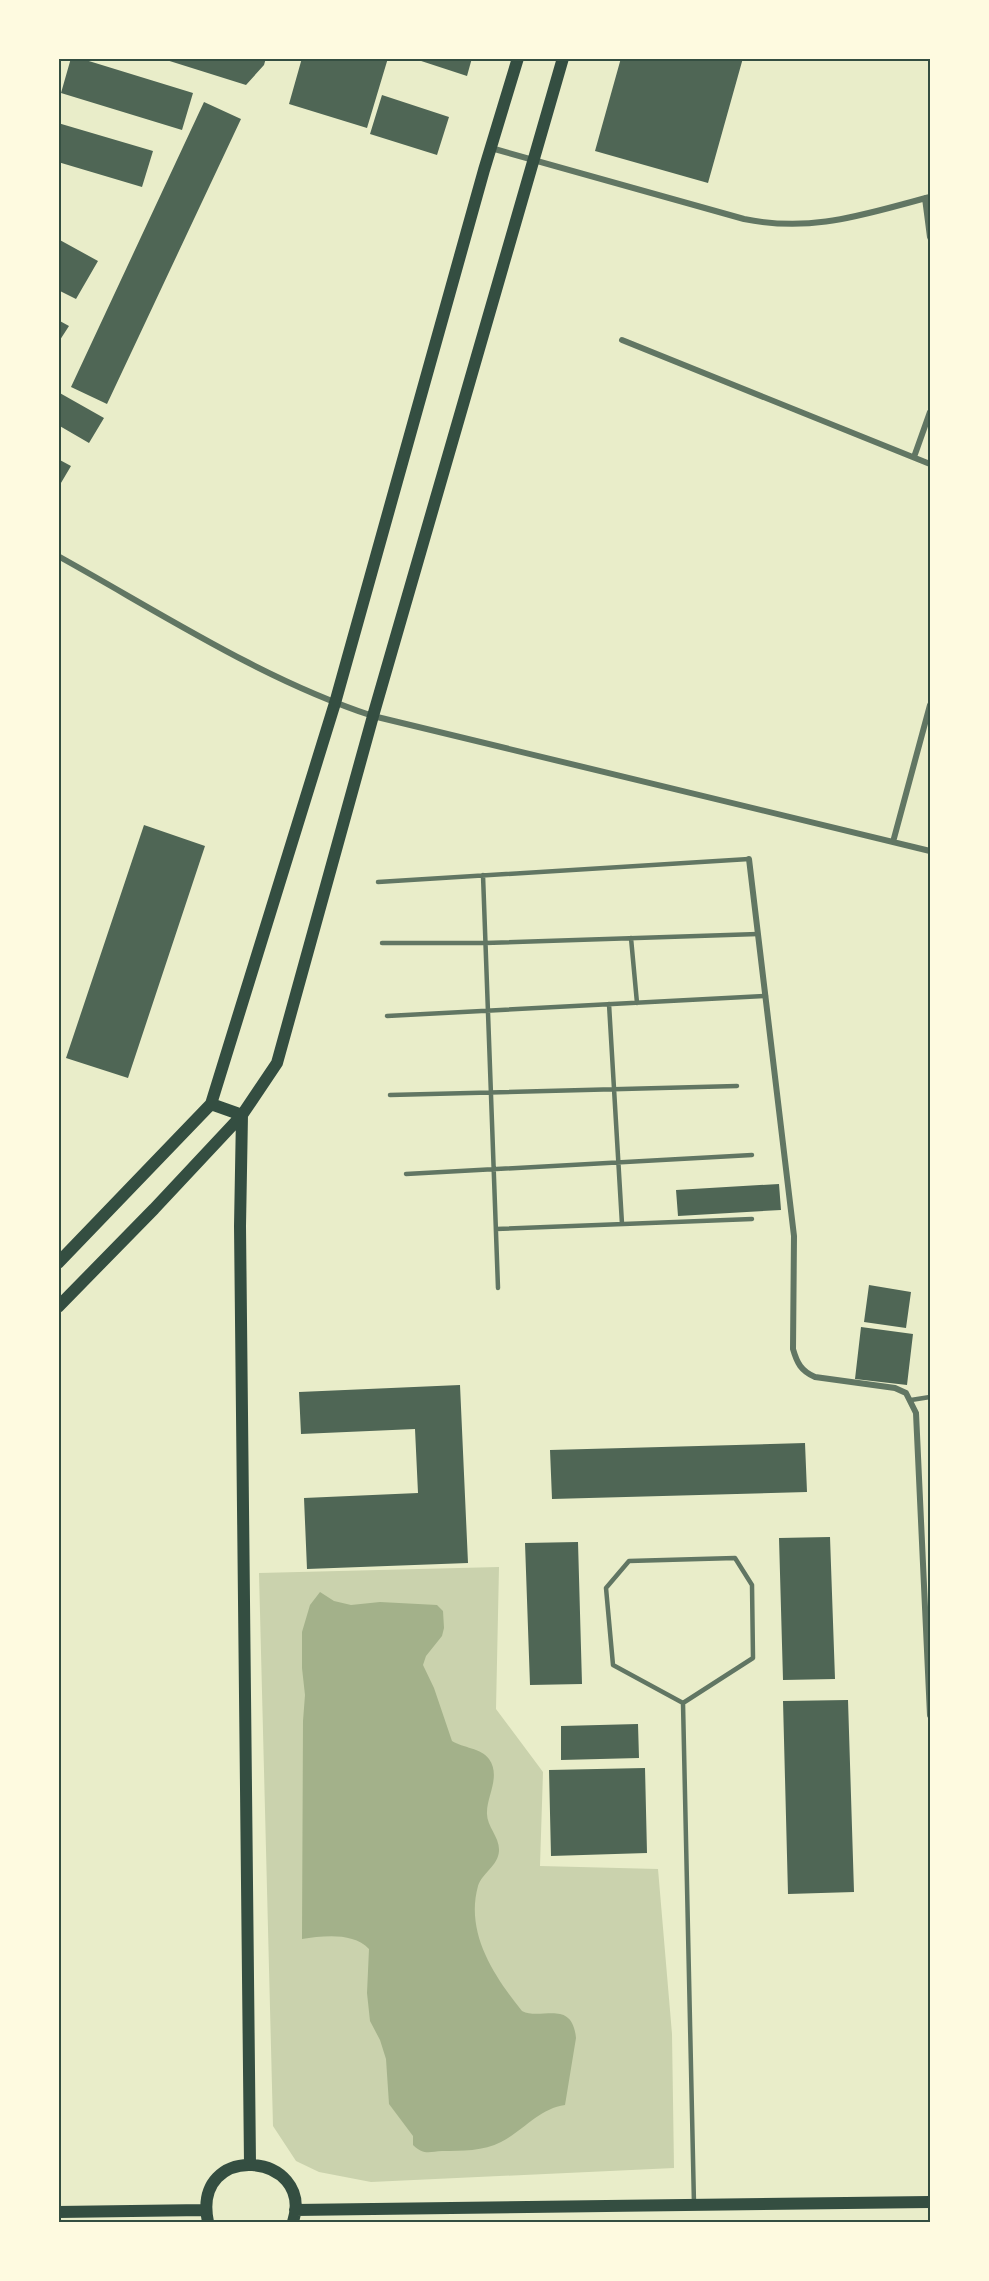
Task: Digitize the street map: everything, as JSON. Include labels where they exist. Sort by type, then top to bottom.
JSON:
[{"type":"main road","points":[[58,1263],[211,1104],[335,703],[518,58]]},
{"type":"main road","points":[[58,1306],[154,1209],[242,1115],[278,1063],[373,716],[562,58]]},
{"type":"main road","points":[[211,1104],[242,1115]]},
{"type":"main road","points":[[242,1115],[240,1226],[250,2164]]},
{"type":"main road","points":[[208,2223],[205,2210],[207,2196],[213,2183],[223,2172],[236,2166],[250,2164],[265,2166],[289,2185],[295,2210],[292,2223]]},
{"type":"main road","points":[[295,2210],[930,2202]]},
{"type":"main road","points":[[61,2216],[205,2210]]},
{"type":"street","points":[[491,148],[744,219],[777,225],[793,226],[830,222],[928,198],[930,237]]},
{"type":"street","points":[[622,340],[930,464]]},
{"type":"street","points":[[914,457],[930,412]]},
{"type":"street","points":[[58,556],[265,672],[335,703],[373,716],[930,851]]},
{"type":"street","points":[[893,842],[930,705]]},
{"type":"street","points":[[749,858],[794,1236],[793,1349],[803,1372],[815,1377],[895,1388],[906,1393],[916,1413],[930,1715]]},
{"type":"lane","points":[[378,882],[749,858]]},
{"type":"lane","points":[[483,875],[498,1288]]},
{"type":"lane","points":[[382,943],[485,943],[758,934]]},
{"type":"lane","points":[[631,938],[637,1003]]},
{"type":"lane","points":[[387,1016],[766,996]]},
{"type":"lane","points":[[609,1004],[622,1224]]},
{"type":"lane","points":[[390,1095],[737,1086]]},
{"type":"lane","points":[[406,1174],[752,1155]]},
{"type":"lane","points":[[496,1229],[752,1219]]},
{"type":"lane","points":[[911,1400],[930,1397]]},
{"type":"lane","points":[[735,1558],[752,1585],[753,1658],[684,1703],[613,1665],[606,1588],[629,1561],[735,1558]]},
{"type":"lane","points":[[684,1703],[694,2205]]},
{"type":"shaded area","points":[[499,1567],[496,1709],[543,1772],[540,1866],[658,1869],[672,2034],[674,2168],[371,2182],[319,2172],[296,2161],[273,2126],[259,1573]]},
{"type":"shaded area","points":[[320,1592],[334,1601],[351,1605],[380,1602],[437,1605],[443,1611],[442,1636],[426,1656],[423,1665],[434,1688],[452,1741],[486,1755],[494,1772],[487,1817],[499,1851],[496,1861],[478,1886],[475,1920],[479,1937],[492,1968],[522,2011],[562,2015],[569,2018],[573,2026],[576,2038],[565,2105],[548,2110],[501,2142],[487,2147],[465,2151],[426,2152],[413,2145],[413,2136],[389,2104],[386,2059],[380,2040],[370,2021],[367,1993],[369,1949],[355,1940],[337,1936],[302,1939],[305,1695],[302,1632],[310,1605]]},
{"type":"building","points":[[71,58],[79,58],[193,93],[182,130],[61,93]]},
{"type":"building","points":[[160,58],[266,58],[264,65],[246,85]]},
{"type":"building","points":[[302,58],[388,58],[367,128],[289,104]]},
{"type":"building","points":[[412,58],[472,58],[467,76]]},
{"type":"building","points":[[621,58],[743,58],[708,183],[595,151]]},
{"type":"building","points":[[382,95],[449,117],[437,155],[370,134]]},
{"type":"building","points":[[204,102],[241,119],[107,404],[71,387]]},
{"type":"building","points":[[58,123],[153,151],[142,187],[58,162]]},
{"type":"building","points":[[58,239],[98,261],[76,299],[58,290]]},
{"type":"building","points":[[58,320],[69,326],[58,343]]},
{"type":"building","points":[[58,392],[104,418],[89,443],[58,425]]},
{"type":"building","points":[[58,459],[71,466],[58,488]]},
{"type":"building","points":[[144,825],[205,846],[128,1078],[66,1058]]},
{"type":"building","points":[[779,1184],[781,1210],[678,1216],[676,1190]]},
{"type":"building","points":[[869,1285],[911,1292],[906,1328],[864,1322]]},
{"type":"building","points":[[861,1327],[913,1334],[907,1385],[855,1379]]},
{"type":"building","points":[[460,1385],[468,1563],[307,1569],[304,1498],[418,1493],[415,1429],[301,1434],[299,1392]]},
{"type":"building","points":[[805,1443],[807,1492],[552,1499],[550,1450]]},
{"type":"building","points":[[830,1537],[835,1679],[783,1680],[779,1538]]},
{"type":"building","points":[[578,1542],[582,1684],[530,1685],[525,1543]]},
{"type":"building","points":[[848,1700],[854,1892],[788,1894],[783,1701]]},
{"type":"building","points":[[638,1724],[639,1758],[561,1760],[561,1726]]},
{"type":"building","points":[[645,1768],[647,1853],[551,1856],[549,1770]]}]
